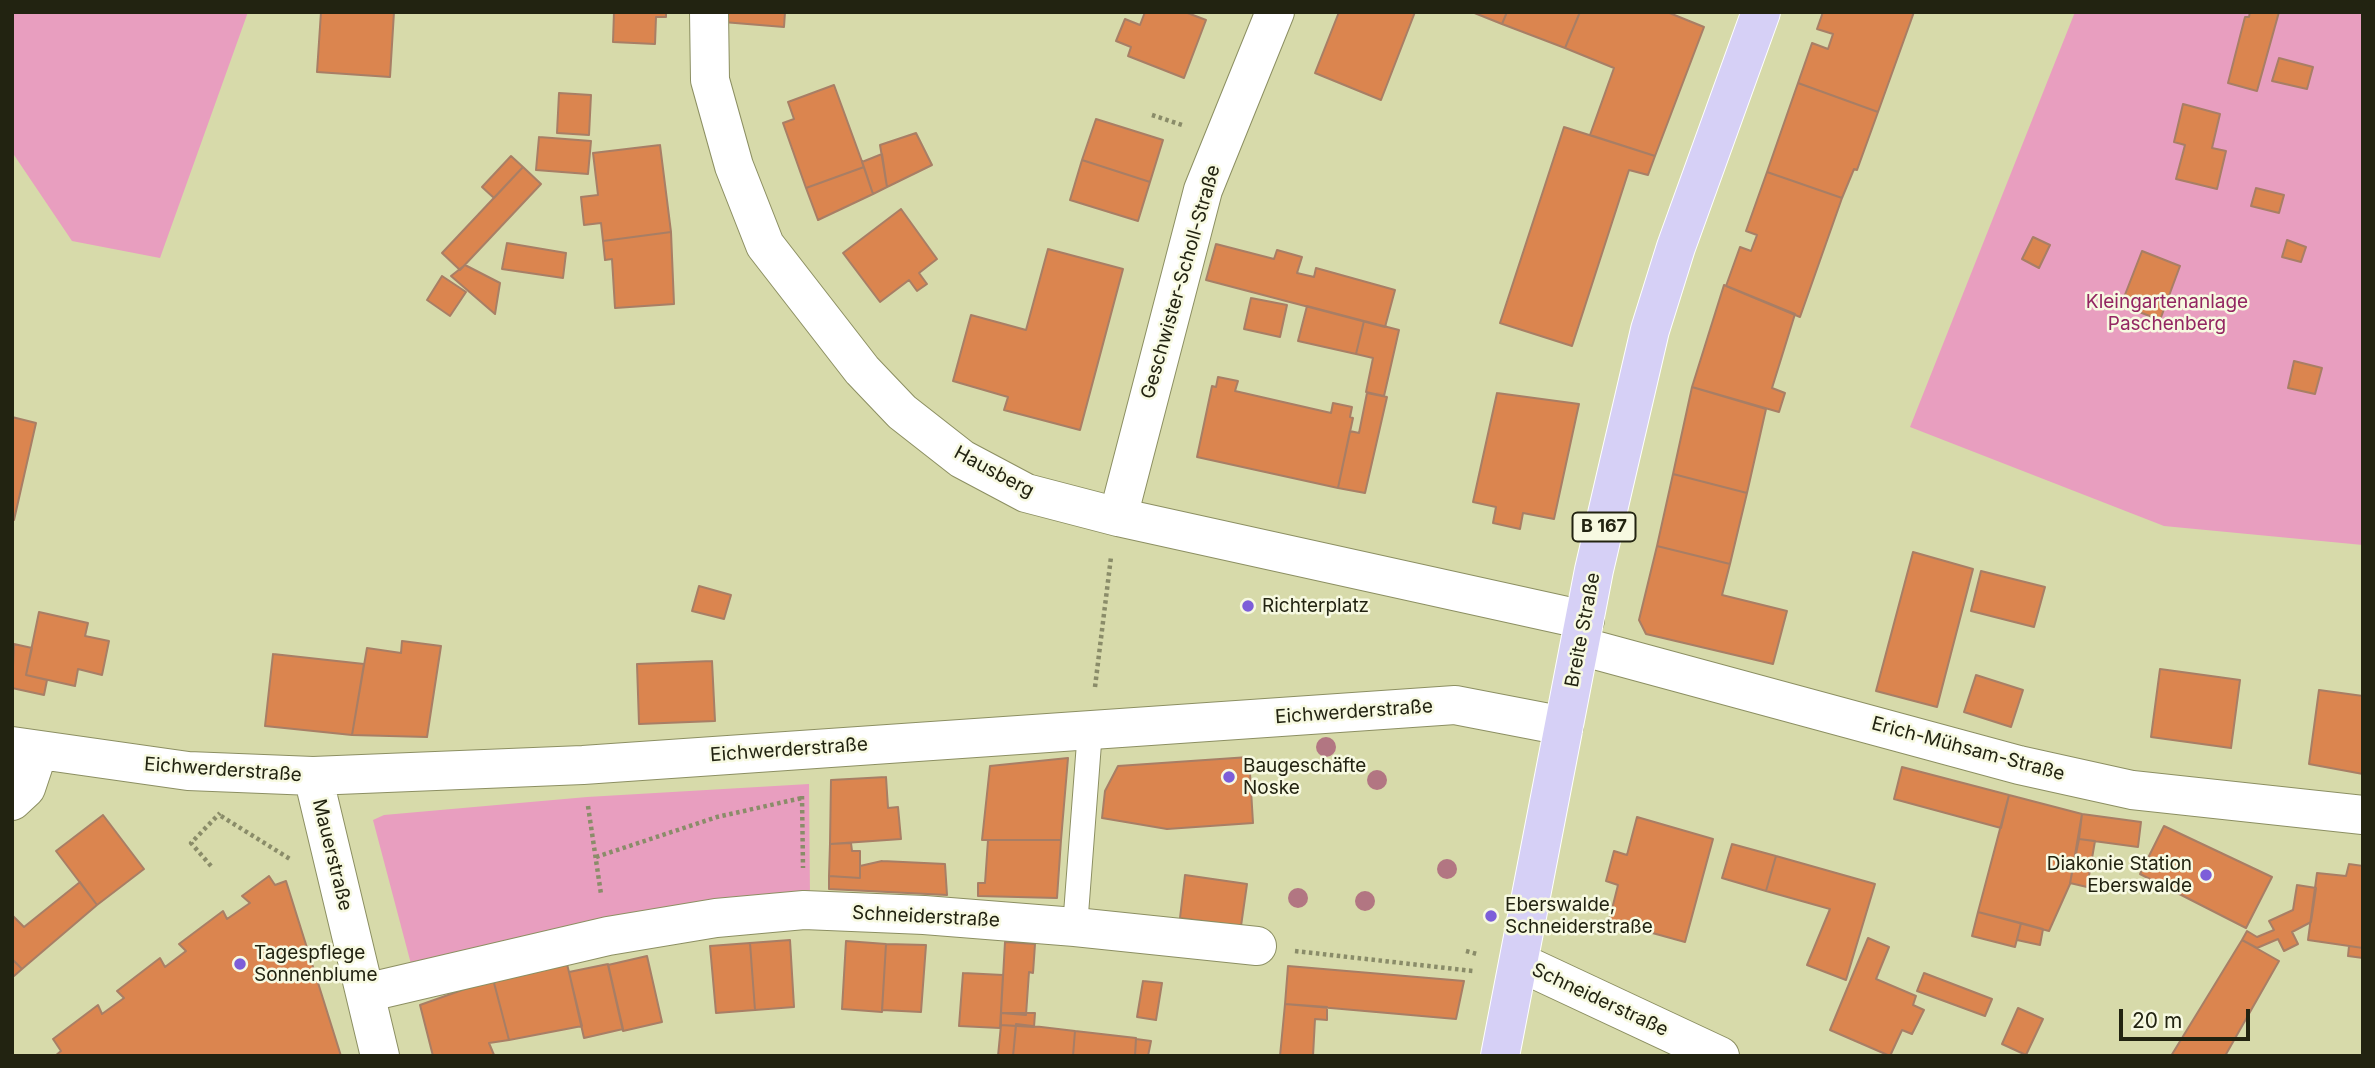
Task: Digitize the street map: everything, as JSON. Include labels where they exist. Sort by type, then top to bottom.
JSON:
[{"type":"main road","name":"Breite Straße","points":[[1500,1056],[1594,570],[1650,330],[1676,247],[1761,12]]},
{"type":"street","name":"Hausberg","points":[[709,12],[710,80],[734,166],[765,245],[862,370],[902,412],[962,459],[1026,493],[1583,633]]},
{"type":"street","name":"Geschwister-Scholl-Straße","points":[[1118,517],[1203,190],[1275,12]]},
{"type":"street","name":"Erich-Mühsam-Straße","points":[[1583,633],[2019,765],[2132,790],[2363,815]]},
{"type":"street","name":"Eichwerderstraße","points":[[25,749],[188,771],[313,776],[583,765],[1455,705],[1564,726]]},
{"type":"street","points":[[12,802],[26,788],[25,749]]},
{"type":"street","name":"Mauerstraße","points":[[313,776],[380,1056]]},
{"type":"street","name":"Schneiderstraße","points":[[365,993],[608,936],[716,918],[804,910],[924,915],[1258,946]]},
{"type":"street","name":"Schneiderstraße","points":[[1519,962],[1720,1056]]},
{"type":"lane","points":[[1075,927],[1090,730]]},
{"type":"path","points":[[1152,115],[1190,128]]},
{"type":"path","points":[[1090,730],[1110,562]]},
{"type":"path","points":[[800,750],[804,910]]},
{"type":"path","points":[[583,765],[608,936]]},
{"type":"path","points":[[596,857],[716,817],[802,798]]},
{"type":"path","points":[[211,866],[191,843],[220,815],[341,890]]},
{"type":"path","points":[[1258,946],[1473,972],[1480,954]]},
{"type":"green space","points":[[12,12],[248,12],[160,258],[72,241],[12,152]]},
{"type":"green space","name":"Kleingartenanlage Paschenberg","points":[[2075,12],[2363,12],[2363,545],[2164,526],[1910,427]]},
{"type":"green space","points":[[809,784],[810,898],[411,964],[373,820],[384,815],[587,797]]},
{"type":"building","points":[[321,12],[394,12],[390,77],[317,72]]},
{"type":"building","points":[[614,12],[666,12],[666,17],[656,17],[655,44],[613,42]]},
{"type":"building","points":[[724,12],[785,12],[784,27],[723,22]]},
{"type":"building","points":[[1145,12],[1185,12],[1206,20],[1184,78],[1128,56],[1131,47],[1116,41],[1125,19],[1140,25]]},
{"type":"building","points":[[1339,12],[1415,12],[1381,100],[1315,73]]},
{"type":"building","points":[[1472,12],[1507,12],[1502,24]]},
{"type":"building","points":[[1507,12],[1580,12],[1565,48],[1502,24]]},
{"type":"building","points":[[1580,12],[1667,12],[1704,27],[1655,156],[1590,135],[1614,68],[1565,48]]},
{"type":"building","points":[[1823,12],[1914,12],[1878,112],[1798,83],[1812,43],[1828,49],[1833,34],[1817,29]]},
{"type":"building","points":[[2250,12],[2279,12],[2257,91],[2228,83],[2245,17],[2249,17]]},
{"type":"building","points":[[2279,58],[2313,67],[2307,89],[2272,81]]},
{"type":"building","points":[[1798,83],[1878,112],[1857,170],[1854,169],[1842,198],[1767,172]]},
{"type":"building","points":[[834,85],[864,167],[806,188],[783,123],[794,119],[788,102]]},
{"type":"building","points":[[559,93],[591,95],[589,135],[557,133]]},
{"type":"building","points":[[2183,104],[2220,114],[2212,148],[2226,151],[2217,189],[2176,179],[2185,145],[2174,142]]},
{"type":"building","points":[[1096,119],[1163,140],[1150,182],[1082,160]]},
{"type":"building","points":[[1564,127],[1655,156],[1648,175],[1629,170],[1572,346],[1500,323]]},
{"type":"building","points":[[916,133],[932,165],[887,187],[880,145]]},
{"type":"building","points":[[539,137],[591,141],[588,174],[536,170]]},
{"type":"building","points":[[660,145],[671,232],[603,241],[601,223],[584,225],[581,197],[598,195],[593,153]]},
{"type":"building","points":[[882,154],[887,187],[873,194],[862,162]]},
{"type":"building","points":[[511,156],[523,167],[494,198],[482,187]]},
{"type":"building","points":[[1082,160],[1150,182],[1138,221],[1070,200]]},
{"type":"building","points":[[523,167],[541,184],[460,270],[442,253]]},
{"type":"building","points":[[864,167],[873,194],[818,220],[806,188]]},
{"type":"building","points":[[1767,172],[1842,198],[1800,317],[1726,286],[1740,247],[1751,251],[1757,235],[1746,231]]},
{"type":"building","points":[[2256,188],[2284,195],[2279,213],[2251,206]]},
{"type":"building","points":[[901,209],[937,259],[919,273],[927,284],[917,291],[909,280],[880,302],[843,253]]},
{"type":"building","points":[[671,232],[674,304],[615,308],[612,259],[605,260],[603,241]]},
{"type":"building","points":[[2033,237],[2050,245],[2039,268],[2022,259]]},
{"type":"building","points":[[2287,240],[2306,247],[2301,262],[2282,257]]},
{"type":"building","points":[[507,243],[566,253],[563,278],[502,269]]},
{"type":"building","points":[[1216,244],[1274,259],[1277,250],[1302,257],[1297,273],[1314,277],[1316,268],[1395,290],[1385,327],[1206,280]]},
{"type":"building","points":[[1048,249],[1123,269],[1080,430],[1004,410],[1008,397],[953,381],[971,315],[1026,330]]},
{"type":"building","points":[[2142,251],[2180,266],[2160,320],[2121,305]]},
{"type":"building","points":[[465,265],[500,283],[495,314],[451,276]]},
{"type":"building","points":[[442,276],[466,292],[450,316],[427,300]]},
{"type":"building","points":[[1724,285],[1795,314],[1772,388],[1785,393],[1779,412],[1692,387]]},
{"type":"building","points":[[1251,298],[1287,305],[1280,337],[1244,329]]},
{"type":"building","points":[[1307,306],[1364,321],[1356,354],[1298,341]]},
{"type":"building","points":[[1364,321],[1399,330],[1384,396],[1366,392],[1373,358],[1356,354]]},
{"type":"building","points":[[2294,361],[2322,368],[2315,394],[2288,388]]},
{"type":"building","points":[[1218,377],[1238,381],[1235,391],[1331,413],[1333,403],[1352,407],[1350,417],[1353,418],[1338,488],[1197,457],[1212,386],[1216,387]]},
{"type":"building","points":[[1692,387],[1766,409],[1747,493],[1673,474]]},
{"type":"building","points":[[1367,393],[1387,397],[1365,493],[1338,488],[1350,431],[1359,433]]},
{"type":"building","points":[[1497,393],[1579,404],[1554,519],[1523,513],[1520,529],[1493,523],[1496,507],[1473,502]]},
{"type":"building","points":[[12,417],[36,423],[14,520],[12,519]]},
{"type":"building","points":[[1673,474],[1747,493],[1730,564],[1657,546]]},
{"type":"building","points":[[1657,546],[1730,564],[1722,595],[1787,611],[1773,664],[1646,634],[1639,620]]},
{"type":"building","points":[[1913,552],[1973,569],[1937,707],[1876,691]]},
{"type":"building","points":[[1981,571],[2045,587],[2034,627],[1971,611]]},
{"type":"building","points":[[699,586],[731,595],[724,619],[692,611]]},
{"type":"building","points":[[39,612],[88,623],[85,636],[109,641],[102,675],[78,669],[75,686],[26,675]]},
{"type":"building","points":[[402,641],[441,646],[427,737],[352,735],[367,648],[401,653]]},
{"type":"building","points":[[14,644],[32,648],[26,675],[47,680],[44,695],[12,688]]},
{"type":"building","points":[[273,654],[364,664],[352,735],[265,726]]},
{"type":"building","points":[[712,661],[715,721],[639,724],[637,664]]},
{"type":"building","points":[[2160,669],[2240,680],[2231,748],[2151,737]]},
{"type":"building","points":[[1976,675],[2023,690],[2011,727],[1964,712]]},
{"type":"building","points":[[2319,690],[2363,696],[2363,774],[2309,764]]},
{"type":"building","points":[[1249,757],[1253,823],[1167,829],[1102,818],[1105,791],[1118,766]]},
{"type":"building","points":[[1068,758],[1061,840],[982,840],[990,766]]},
{"type":"building","points":[[1902,767],[2009,795],[2001,828],[1894,799]]},
{"type":"building","points":[[886,777],[888,808],[898,807],[901,839],[830,844],[831,780]]},
{"type":"building","points":[[2009,795],[2082,814],[2070,884],[2049,931],[1978,912]]},
{"type":"building","points":[[2082,814],[2141,822],[2138,847],[2079,839]]},
{"type":"building","points":[[103,815],[144,869],[97,905],[56,851]]},
{"type":"building","points":[[1637,817],[1713,839],[1685,942],[1609,921],[1618,885],[1606,881],[1614,851],[1627,855]]},
{"type":"building","name":"Diakonie Station Eberswalde","points":[[2164,826],[2272,877],[2246,928],[2140,874]]},
{"type":"building","points":[[2079,839],[2095,841],[2087,887],[2070,883]]},
{"type":"building","points":[[988,840],[1061,840],[1057,898],[978,896],[978,883],[985,883]]},
{"type":"building","points":[[851,843],[852,851],[860,851],[860,878],[829,876],[830,844]]},
{"type":"building","points":[[1732,844],[1776,856],[1766,891],[1722,878]]},
{"type":"building","points":[[1776,856],[1875,884],[1846,980],[1807,965],[1830,909],[1766,891]]},
{"type":"building","points":[[882,861],[945,864],[947,895],[829,889],[829,876],[860,878],[860,866]]},
{"type":"building","points":[[2349,864],[2363,866],[2363,948],[2308,940],[2317,873],[2346,876]]},
{"type":"building","points":[[1185,875],[1247,884],[1241,926],[1180,918]]},
{"type":"building","name":"Tagespflege Sonnenblume","points":[[269,876],[275,885],[286,881],[341,1056],[55,1056],[61,1051],[53,1039],[98,1005],[102,1014],[124,998],[117,991],[160,958],[165,967],[186,951],[179,944],[223,911],[227,919],[250,903],[242,896]]},
{"type":"building","points":[[80,882],[97,905],[22,969],[12,959],[12,915],[24,927]]},
{"type":"building","points":[[2297,885],[2316,888],[2311,922],[2292,932],[2298,944],[2284,951],[2278,939],[2257,948],[2242,940],[2247,931],[2257,937],[2274,930],[2269,921],[2293,910]]},
{"type":"building","points":[[1978,912],[2021,923],[2015,947],[1972,936]]},
{"type":"building","points":[[2021,923],[2043,929],[2040,945],[2017,940]]},
{"type":"building","points":[[1868,938],[1889,947],[1876,979],[1916,996],[1913,1005],[1924,1010],[1912,1034],[1902,1030],[1890,1056],[1830,1030]]},
{"type":"building","points":[[790,940],[794,1007],[755,1010],[750,943]]},
{"type":"building","points":[[2242,940],[2279,961],[2225,1056],[2171,1056]]},
{"type":"building","points":[[846,941],[886,944],[882,1012],[842,1009]]},
{"type":"building","points":[[1005,942],[1035,944],[1033,973],[1029,972],[1026,1015],[1001,1013]]},
{"type":"building","points":[[750,943],[755,1010],[716,1013],[710,946]]},
{"type":"building","points":[[886,944],[926,945],[921,1012],[882,1010]]},
{"type":"building","points":[[2349,946],[2363,948],[2363,958],[2348,956]]},
{"type":"building","points":[[647,956],[662,1022],[623,1031],[608,965]]},
{"type":"building","points":[[12,959],[22,969],[14,976],[12,974]]},
{"type":"building","points":[[567,964],[582,1026],[509,1040],[493,979]]},
{"type":"building","points":[[608,964],[623,1029],[584,1038],[569,972]]},
{"type":"building","points":[[1288,966],[1464,981],[1456,1019],[1285,1004]]},
{"type":"building","points":[[963,973],[1003,975],[1000,1028],[959,1026]]},
{"type":"building","points":[[1924,973],[1992,999],[1985,1016],[1917,991]]},
{"type":"building","points":[[493,979],[509,1040],[489,1043],[494,1055],[491,1056],[433,1056],[420,1005]]},
{"type":"building","points":[[1143,981],[1162,983],[1156,1020],[1137,1017]]},
{"type":"building","points":[[1285,1004],[1327,1007],[1327,1020],[1315,1019],[1313,1056],[1280,1056]]},
{"type":"building","points":[[2018,1008],[2043,1019],[2026,1055],[2002,1044]]},
{"type":"building","points":[[1001,1013],[1035,1013],[1034,1027],[1001,1025]]},
{"type":"building","points":[[1016,1024],[1075,1031],[1073,1056],[1013,1056]]},
{"type":"building","points":[[1001,1025],[1016,1026],[1013,1056],[998,1056]]},
{"type":"building","points":[[1075,1031],[1136,1038],[1135,1056],[1073,1056]]},
{"type":"building","points":[[1136,1039],[1151,1041],[1148,1056],[1135,1056]]},
{"type":"place","name":"Richterplatz","points":[[1248,606]]},
{"type":"place","name":"Baugeschäfte Noske","points":[[1229,777]]},
{"type":"place","name":"Diakonie Station Eberswalde","points":[[2206,875]]},
{"type":"place","name":"Eberswalde, Schneiderstraße","points":[[1491,916]]},
{"type":"place","name":"Tagespflege Sonnenblume","points":[[240,964]]}]
